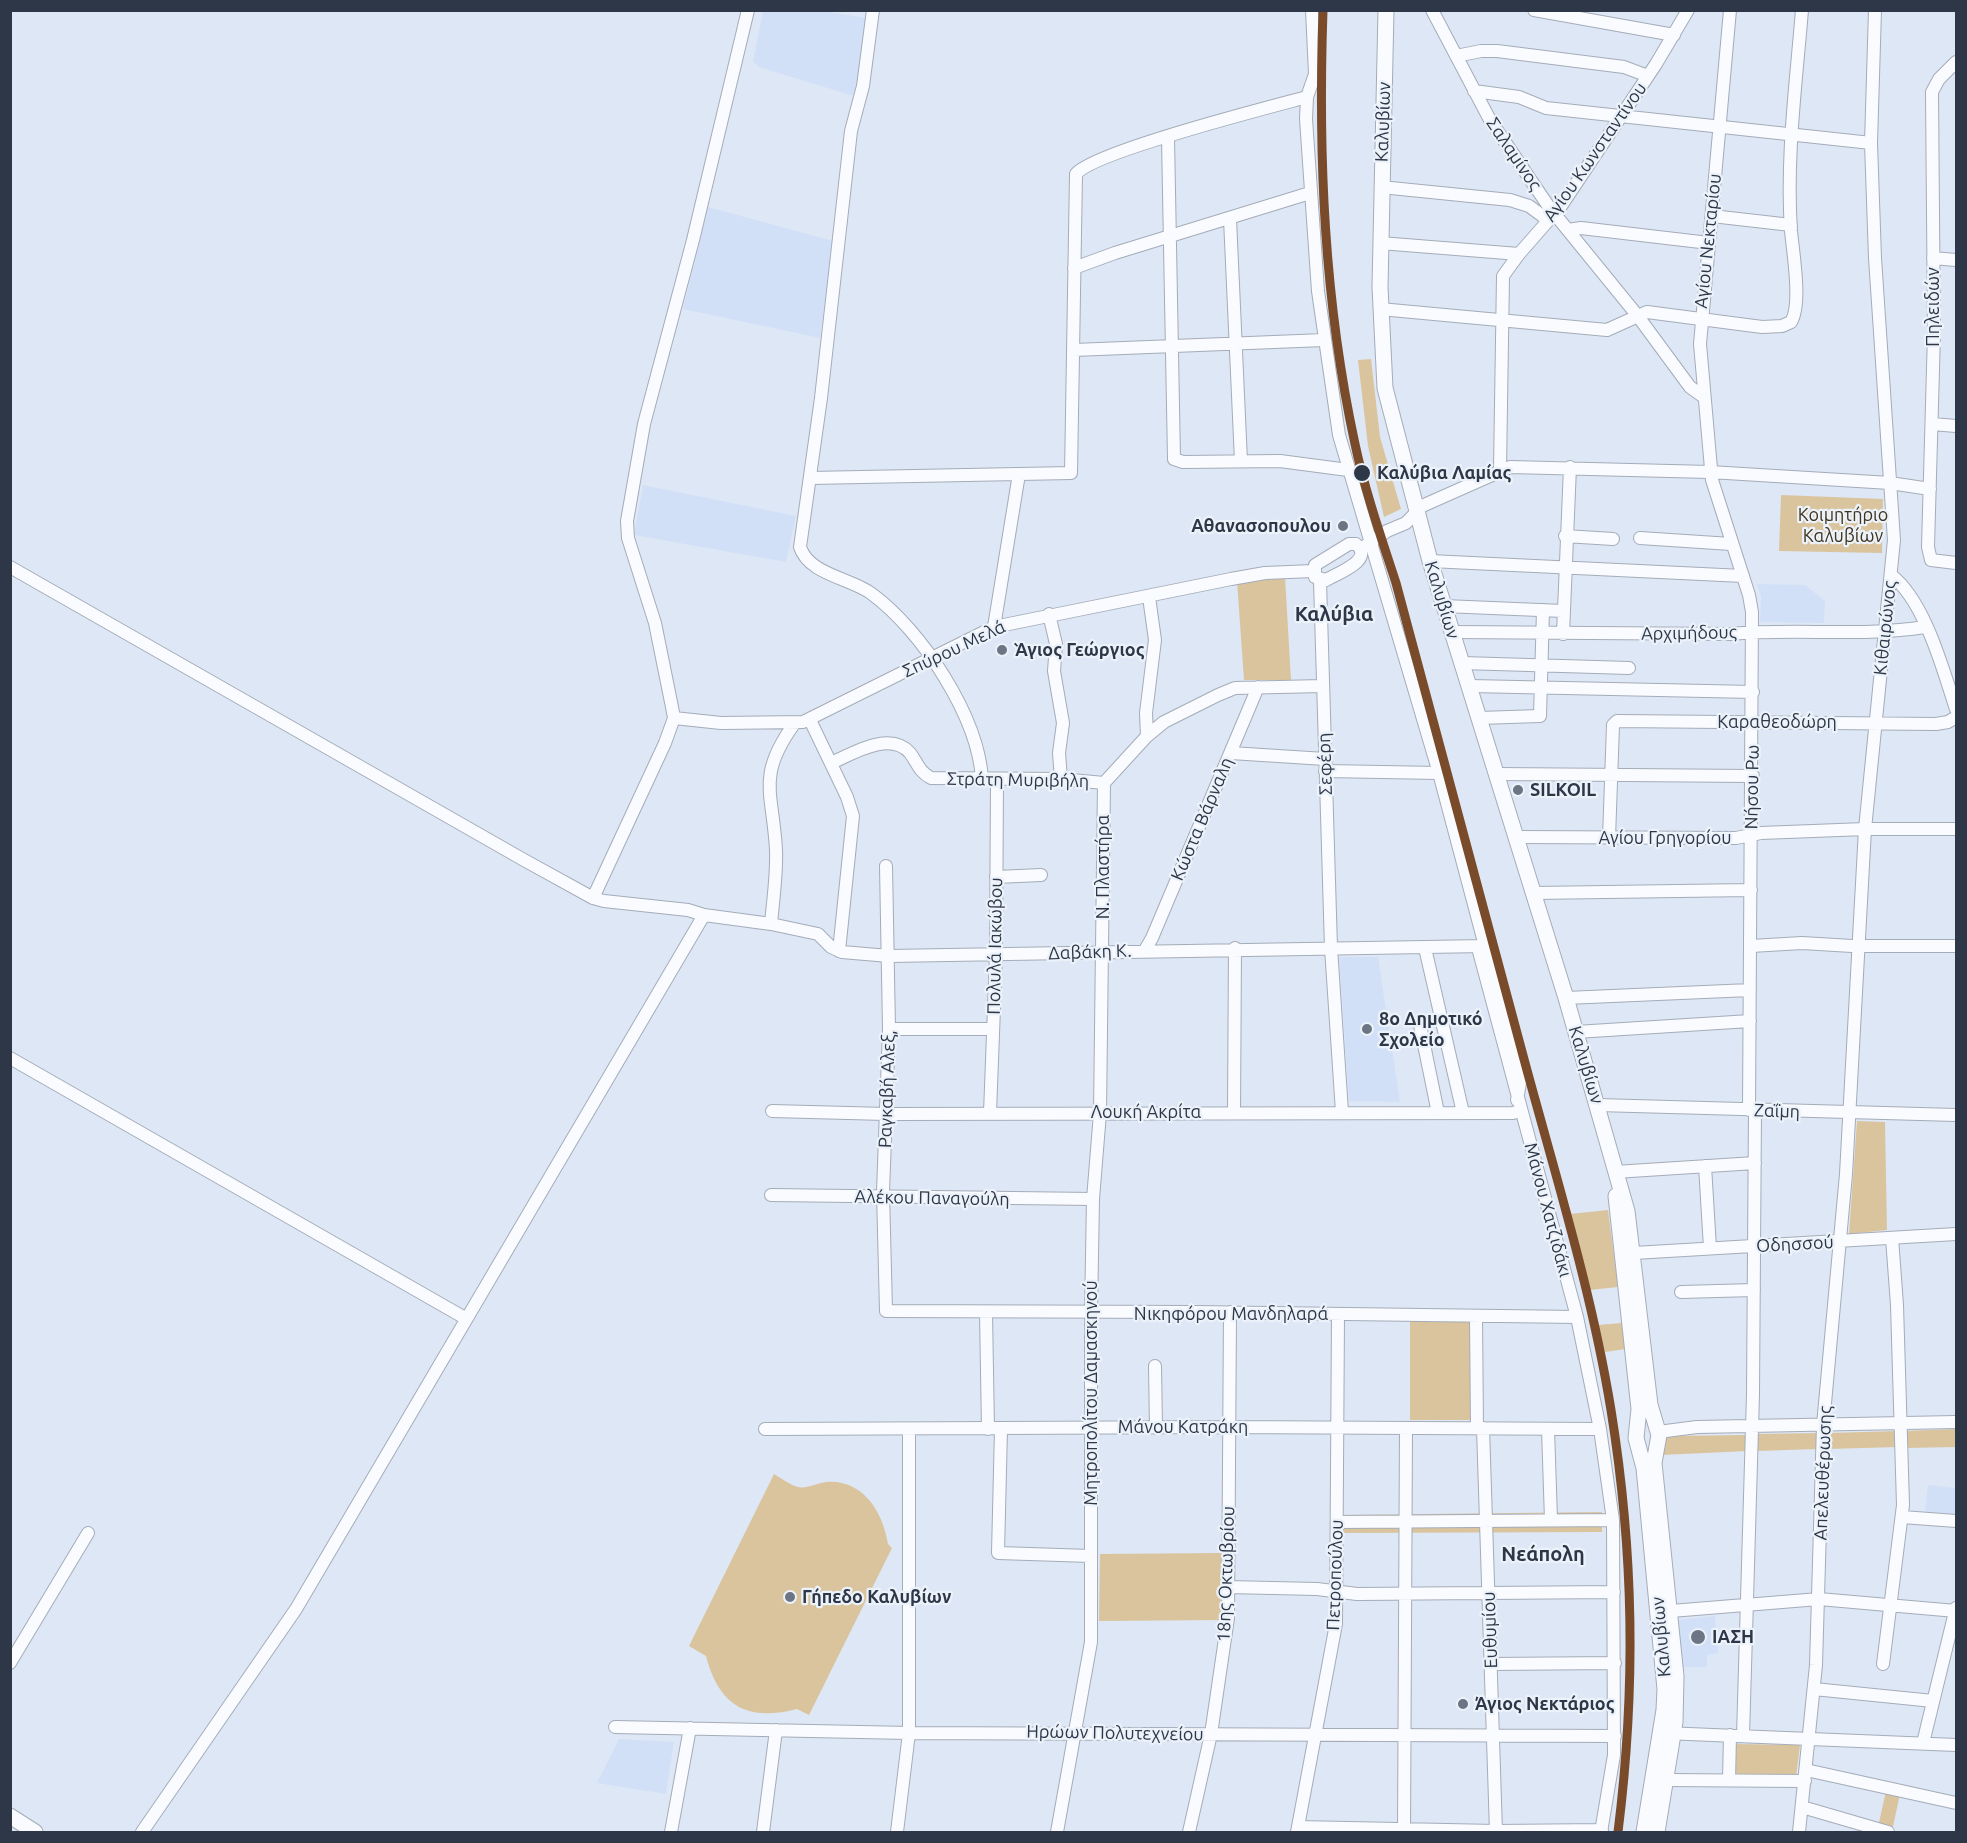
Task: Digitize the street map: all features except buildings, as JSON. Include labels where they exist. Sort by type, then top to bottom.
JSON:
[{"type":"main road","name":"Καλυβίων","points":[[1386,10],[1380,243],[1380,309],[1385,388],[1430,561],[1598,1105],[1627,1211],[1634,1253],[1650,1405],[1657,1435],[1654,1463],[1676,1676],[1667,1733],[1644,1833]]},
{"type":"main road","name":"Καλυβίων","points":[[1615,1172],[1618,1220],[1639,1409],[1637,1437],[1644,1468],[1662,1640],[1667,1733],[1666,1780],[1657,1833]]},
{"type":"main road","points":[[1637,1437],[1646,1425],[1657,1435]]},
{"type":"main road","points":[[10,1816],[34,1833]]},
{"type":"street","points":[[593,898],[665,744],[674,718],[655,622],[627,532],[627,520],[644,424],[685,272],[748,10]]},
{"type":"street","points":[[873,10],[863,86],[851,131],[810,478],[800,539],[801,551],[822,570],[868,591],[909,627],[972,731],[980,757],[982,780]]},
{"type":"street","name":"Μάνου Χατζιδάκι","points":[[1312,10],[1315,74],[1307,97],[1310,193],[1324,340],[1334,413],[1365,546],[1439,773],[1519,1105],[1577,1317],[1600,1429],[1613,1520],[1615,1664],[1614,1755],[1602,1831]]},
{"type":"street","name":"Σαλαμίνος","points":[[1432,10],[1474,91],[1551,217],[1568,230],[1637,315],[1690,387],[1704,397]]},
{"type":"street","points":[[1534,10],[1674,35]]},
{"type":"street","name":"Αγίου Κωνσταντίνου","points":[[1500,470],[1503,276],[1551,217],[1621,118],[1688,10]]},
{"type":"street","name":"Αγίου Νεκταρίου","points":[[1710,472],[1701,318],[1730,10]]},
{"type":"street","points":[[1380,309],[1609,330],[1647,312],[1762,327],[1782,326],[1791,322],[1796,305],[1791,225],[1791,134],[1802,10]]},
{"type":"street","name":"Κιθαιρώνος","points":[[1850,1113],[1857,946],[1875,724],[1892,576],[1894,527],[1875,258],[1871,143],[1875,10]]},
{"type":"street","points":[[1456,56],[1480,51],[1497,51],[1624,67],[1648,76]]},
{"type":"street","name":"Πηλειδών","points":[[1956,62],[1939,79],[1932,92],[1932,424],[1928,547],[1931,560],[1956,563]]},
{"type":"street","points":[[1474,91],[1520,97],[1546,108],[1621,118],[1871,143]]},
{"type":"street","points":[[810,478],[1071,473],[1075,177],[1088,165],[1168,138],[1307,97]]},
{"type":"street","points":[[1168,138],[1173,456],[1183,462],[1280,461],[1348,470]]},
{"type":"street","points":[[1381,187],[1510,200],[1551,217]]},
{"type":"street","points":[[1074,268],[1310,193]]},
{"type":"street","points":[[1712,216],[1791,225]]},
{"type":"street","points":[[1230,219],[1241,461]]},
{"type":"street","points":[[1568,230],[1581,228],[1709,243]]},
{"type":"street","points":[[1380,243],[1519,254]]},
{"type":"street","points":[[1933,258],[1956,260]]},
{"type":"street","points":[[1074,350],[1170,348],[1324,340]]},
{"type":"street","points":[[1932,424],[1956,426]]},
{"type":"street","points":[[1316,576],[1317,563],[1349,544],[1365,546],[1406,523],[1416,511],[1425,505],[1500,470],[1531,466],[1710,472],[1890,483],[1930,489]]},
{"type":"street","points":[[1563,634],[1565,536],[1570,467]]},
{"type":"street","name":"Νήσου Ρω","points":[[1710,472],[1751,603],[1753,692],[1750,1021],[1755,1163],[1752,1426],[1747,1604],[1737,1736],[1729,1780]]},
{"type":"street","points":[[994,627],[1019,474]]},
{"type":"street","points":[[1565,536],[1613,539]]},
{"type":"street","points":[[1641,538],[1731,544]]},
{"type":"street","name":"Σπύρου Μελά","points":[[674,718],[722,723],[794,724],[810,720],[994,627],[1049,614],[1149,597],[1242,577],[1316,576],[1326,580],[1359,561],[1365,546]]},
{"type":"street","points":[[1430,561],[1743,576]]},
{"type":"street","points":[[10,567],[593,898],[688,910],[704,915],[771,924],[818,934],[839,951]]},
{"type":"street","name":"Σεφέρη","points":[[1316,576],[1323,686],[1331,948],[1342,1112]]},
{"type":"street","points":[[1892,576],[1909,595],[1925,627],[1956,709]]},
{"type":"street","points":[[1147,736],[1146,713],[1155,640],[1149,597]]},
{"type":"street","points":[[1444,606],[1563,611]]},
{"type":"street","points":[[1479,718],[1539,717],[1543,609]]},
{"type":"street","points":[[1049,614],[1056,645],[1054,671],[1063,723],[1059,753],[1061,779]]},
{"type":"street","name":"Αρχιμήδους","points":[[1452,632],[1563,634],[1885,632],[1925,627]]},
{"type":"street","points":[[1462,663],[1629,668]]},
{"type":"street","name":"Στράτη Μυριβήλη","points":[[831,763],[888,742],[902,747],[930,778],[1061,779],[1104,783],[1147,736],[1181,713],[1227,692],[1258,687],[1323,686]]},
{"type":"street","points":[[1470,686],[1753,692]]},
{"type":"street","name":"Κώστα Βάρναλη","points":[[1145,950],[1258,687]]},
{"type":"street","name":"Καραθεοδώρη","points":[[1610,775],[1613,725],[1617,721],[1943,724],[1956,717]]},
{"type":"street","points":[[810,720],[853,816],[839,951]]},
{"type":"street","points":[[771,924],[776,848],[770,804],[772,760],[794,724]]},
{"type":"street","points":[[1230,753],[1325,765],[1439,773]]},
{"type":"street","points":[[1497,774],[1753,776]]},
{"type":"street","points":[[1609,838],[1610,775]]},
{"type":"street","name":"Πολυλά Ιακώβου","points":[[990,1113],[996,955],[997,780]]},
{"type":"street","name":"Ν. Πλαστήρα","points":[[1103,952],[1104,783]]},
{"type":"street","name":"Αγίου Γρηγορίου","points":[[1516,837],[1736,838],[1866,829],[1956,829]]},
{"type":"street","name":"Ραγκαβή Αλεξ,","points":[[886,866],[889,956],[884,1198],[886,1311]]},
{"type":"street","points":[[996,877],[1041,875]]},
{"type":"street","points":[[1533,893],[1751,890]]},
{"type":"street","points":[[142,1833],[296,1609],[704,915]]},
{"type":"street","points":[[1751,946],[1802,942],[1857,946],[1956,945]]},
{"type":"street","name":"Δαβάκη Κ.","points":[[839,951],[889,956],[1235,948],[1481,947]]},
{"type":"street","points":[[1234,1112],[1235,948]]},
{"type":"street","points":[[1425,948],[1463,1113]]},
{"type":"street","name":"Μητροπολίτου Δαμασκηνού","points":[[1057,1833],[1091,1642],[1091,1313],[1093,1199],[1100,1113],[1103,952]]},
{"type":"street","points":[[1566,998],[1750,990]]},
{"type":"street","points":[[1576,1032],[1750,1021]]},
{"type":"street","points":[[1420,1025],[1438,1113]]},
{"type":"street","points":[[889,1029],[993,1029]]},
{"type":"street","points":[[10,1058],[465,1318]]},
{"type":"street","name":"Λουκή Ακρίτα","points":[[772,1111],[886,1114],[1513,1113],[1519,1105]]},
{"type":"street","name":"Ζαΐμη","points":[[1598,1105],[1956,1115]]},
{"type":"street","name":"Απελευθέρωσης","points":[[1799,1833],[1814,1689],[1824,1425],[1850,1113]]},
{"type":"street","points":[[1615,1172],[1755,1163]]},
{"type":"street","points":[[1705,1166],[1710,1248]]},
{"type":"street","name":"Αλέκου Παναγούλη","points":[[771,1195],[1093,1199]]},
{"type":"street","name":"Οδησσού","points":[[1634,1253],[1956,1234]]},
{"type":"street","points":[[1883,1664],[1902,1517],[1898,1305],[1892,1238]]},
{"type":"street","points":[[1681,1292],[1754,1290]]},
{"type":"street","name":"Νικηφόρου Μανδηλαρά","points":[[886,1311],[1230,1312],[1577,1317]]},
{"type":"street","name":"18ης Οκτωβρίου","points":[[1189,1833],[1211,1734],[1227,1629],[1230,1312]]},
{"type":"street","points":[[986,1313],[988,1429]]},
{"type":"street","name":"Πετροπούλου","points":[[1298,1830],[1334,1635],[1337,1592],[1338,1314]]},
{"type":"street","name":"Ευθυμίου","points":[[1476,1317],[1486,1521],[1496,1832]]},
{"type":"street","points":[[1155,1366],[1156,1428]]},
{"type":"street","points":[[1657,1435],[1676,1428],[1956,1422]]},
{"type":"street","name":"Μάνου Κατράκη","points":[[765,1429],[1229,1427],[1600,1429]]},
{"type":"street","points":[[1405,1831],[1406,1428]]},
{"type":"street","points":[[897,1833],[909,1733],[909,1429]]},
{"type":"street","points":[[1001,1429],[998,1553],[1091,1556]]},
{"type":"street","points":[[1548,1429],[1551,1520]]},
{"type":"street","points":[[1902,1517],[1956,1521]]},
{"type":"street","points":[[1337,1522],[1613,1520]]},
{"type":"street","points":[[10,1663],[88,1533]]},
{"type":"street","points":[[1228,1587],[1406,1593],[1614,1592]]},
{"type":"street","points":[[1671,1611],[1819,1599],[1956,1610],[1923,1743]]},
{"type":"street","points":[[1491,1665],[1615,1664]]},
{"type":"street","points":[[1814,1689],[1933,1701]]},
{"type":"street","name":"Ηρώων Πολυτεχνείου","points":[[615,1727],[909,1733],[1615,1736]]},
{"type":"street","points":[[671,1833],[690,1728]]},
{"type":"street","points":[[763,1833],[776,1730]]},
{"type":"street","points":[[1667,1733],[1956,1745]]},
{"type":"street","points":[[1666,1780],[1729,1780],[1805,1775],[1956,1803]]},
{"type":"street","points":[[1802,1808],[1850,1827],[1888,1833]]},
{"type":"street","points":[[1298,1830],[1602,1831]]},
{"type":"shaded area","points":[[763,11],[823,11],[866,18],[857,97],[759,67],[753,62]]},
{"type":"shaded area","points":[[708,207],[833,241],[820,338],[683,309]]},
{"type":"shaded area","points":[[643,485],[796,516],[786,562],[634,535]]},
{"type":"shaded area","points":[[1757,584],[1805,585],[1825,601],[1824,623],[1760,622],[1761,596]]},
{"type":"shaded area","name":"8ο Δημοτικό Σχολείο","points":[[1339,957],[1378,957],[1400,1102],[1349,1101]]},
{"type":"shaded area","points":[[1928,1485],[1956,1488],[1956,1517],[1925,1514]]},
{"type":"shaded area","name":"ΙΑΣΗ","points":[[1715,1616],[1718,1653],[1707,1655],[1707,1667],[1682,1667],[1678,1620]]},
{"type":"shaded area","points":[[619,1739],[674,1742],[666,1794],[597,1783]]},
{"type":"green space","points":[[1371,359],[1380,437],[1401,509],[1384,517],[1368,446],[1358,360]]},
{"type":"green space","name":"Κοιμητήριο Καλυβίων","points":[[1781,495],[1883,499],[1882,553],[1779,551]]},
{"type":"green space","points":[[1285,577],[1291,680],[1244,680],[1237,581]]},
{"type":"green space","points":[[1857,1121],[1885,1122],[1887,1230],[1849,1234]]},
{"type":"green space","points":[[1608,1210],[1618,1287],[1590,1290],[1570,1214]]},
{"type":"green space","points":[[1410,1321],[1470,1321],[1471,1420],[1410,1420]]},
{"type":"green space","points":[[1622,1323],[1626,1349],[1605,1352],[1598,1325]]},
{"type":"green space","points":[[1956,1429],[1956,1447],[1905,1448],[1904,1431]]},
{"type":"green space","points":[[1897,1431],[1898,1447],[1828,1449],[1829,1433]]},
{"type":"green space","points":[[1817,1433],[1817,1449],[1757,1451],[1757,1434]]},
{"type":"green space","points":[[1747,1435],[1747,1451],[1661,1455],[1667,1436]]},
{"type":"green space","name":"Γήπεδο Καλυβίων","points":[[774,1474],[798,1487],[839,1482],[861,1492],[876,1510],[888,1544],[892,1548],[809,1715],[797,1709],[779,1713],[764,1713],[738,1706],[727,1698],[719,1687],[706,1656],[689,1646]]},
{"type":"green space","points":[[1602,1512],[1602,1532],[1338,1533],[1339,1515]]},
{"type":"green space","points":[[1221,1553],[1221,1620],[1099,1621],[1100,1554]]},
{"type":"green space","points":[[1735,1744],[1800,1745],[1796,1777],[1734,1778]]},
{"type":"green space","points":[[1886,1791],[1900,1794],[1892,1831],[1878,1827]]},
{"type":"transit line","points":[[1323,10],[1322,119],[1326,228],[1336,336],[1355,444],[1368,497],[1396,583],[1570,1228],[1593,1318],[1611,1410],[1624,1516],[1630,1621],[1628,1725],[1618,1832]]},
{"type":"place","name":"Καλύβια Λαμίας","points":[[1362,473]]},
{"type":"place","name":"Αθανασοπουλου","points":[[1343,526]]},
{"type":"place","name":"Ὰγιος Γεώργιος","points":[[1002,650]]},
{"type":"place","name":"SILKOIL","points":[[1518,790]]},
{"type":"place","name":"8ο Δημοτικό Σχολείο","points":[[1367,1029]]},
{"type":"place","name":"Γήπεδο Καλυβίων","points":[[790,1597]]},
{"type":"place","name":"ΙΑΣΗ","points":[[1698,1637]]},
{"type":"place","name":"Άγιος Νεκτάριος","points":[[1463,1704]]},
{"type":"district","name":"Καλύβια","points":[[1334,614]]},
{"type":"district","name":"Νεάπολη","points":[[1543,1554]]}]
